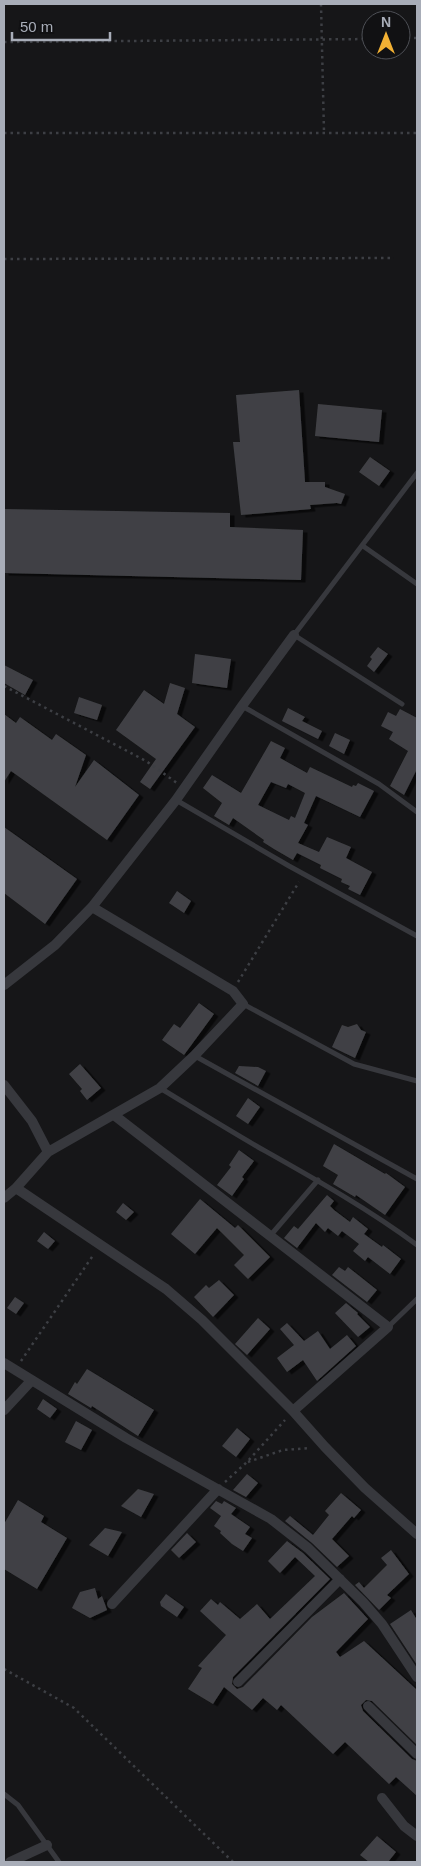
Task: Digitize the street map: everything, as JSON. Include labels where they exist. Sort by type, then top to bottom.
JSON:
[{"type":"street","points":[[4,985],[55,945],[92,907],[176,800],[294,636]]},
{"type":"street","points":[[4,1198],[16,1188],[48,1152],[160,1088],[194,1056],[243,1004],[233,991],[92,907]]},
{"type":"street","points":[[4,1085],[32,1121],[48,1152]]},
{"type":"street","points":[[114,1115],[388,1327],[293,1411]]},
{"type":"street","points":[[16,1188],[166,1289],[202,1320],[293,1411],[365,1488],[417,1534]]},
{"type":"street","points":[[4,1364],[126,1438],[271,1519],[308,1548],[382,1624],[417,1677]]},
{"type":"street","points":[[4,1410],[31,1381]]},
{"type":"street","points":[[112,1604],[218,1489]]},
{"type":"street","points":[[238,1682],[340,1579]]},
{"type":"street","points":[[368,1706],[417,1754]]},
{"type":"street","points":[[382,1798],[404,1826],[417,1836]]},
{"type":"street","points":[[10,1862],[47,1845]]},
{"type":"lane","points":[[402,704],[294,636],[417,473]]},
{"type":"lane","points":[[363,546],[417,584]]},
{"type":"lane","points":[[242,706],[379,784],[417,812]]},
{"type":"lane","points":[[176,800],[303,874],[417,936]]},
{"type":"lane","points":[[243,1004],[354,1064],[417,1081]]},
{"type":"lane","points":[[194,1056],[417,1180]]},
{"type":"lane","points":[[160,1088],[318,1180],[399,1231],[417,1245]]},
{"type":"lane","points":[[270,1236],[318,1180]]},
{"type":"lane","points":[[388,1327],[417,1299]]},
{"type":"lane","points":[[4,1794],[18,1805],[59,1862]]},
{"type":"path","points":[[321,4],[324,132]]},
{"type":"path","points":[[4,42],[361,39]]},
{"type":"path","points":[[4,133],[417,133]]},
{"type":"path","points":[[4,259],[394,258]]},
{"type":"path","points":[[4,686],[146,761],[184,788]]},
{"type":"path","points":[[233,991],[303,874]]},
{"type":"path","points":[[15,1371],[101,1244]]},
{"type":"path","points":[[218,1489],[293,1411]]},
{"type":"path","points":[[246,1462],[283,1450],[325,1447]]},
{"type":"path","points":[[4,1669],[74,1708],[233,1862]]},
{"type":"building","points":[[299,390],[305,482],[325,482],[325,487],[345,494],[341,504],[310,505],[311,509],[241,515],[233,442],[240,442],[236,395]]},
{"type":"building","points":[[318,404],[382,410],[379,442],[315,436]]},
{"type":"building","points":[[370,457],[390,471],[379,486],[359,472]]},
{"type":"building","points":[[4,509],[230,513],[230,527],[303,530],[301,580],[4,573]]},
{"type":"building","points":[[378,647],[388,654],[374,672],[367,666],[372,659],[370,657]]},
{"type":"building","points":[[195,654],[231,659],[227,688],[192,683]]},
{"type":"building","points":[[4,665],[33,680],[25,695],[4,683]]},
{"type":"building","points":[[170,683],[185,688],[177,714],[195,727],[150,789],[140,782],[156,759],[116,730],[144,690],[164,704]]},
{"type":"building","points":[[79,697],[102,705],[97,720],[74,713]]},
{"type":"building","points":[[288,708],[305,717],[302,721],[322,731],[318,739],[282,721]]},
{"type":"building","points":[[400,709],[417,718],[417,769],[404,795],[390,786],[408,751],[389,739],[393,732],[381,726],[388,712],[396,716]]},
{"type":"building","points":[[4,714],[16,723],[20,717],[52,740],[56,734],[86,755],[75,787],[94,760],[139,795],[107,840],[11,771],[4,782]]},
{"type":"building","points":[[335,733],[350,740],[344,754],[329,746]]},
{"type":"building","points":[[271,741],[285,748],[280,758],[307,773],[310,767],[352,787],[358,783],[374,791],[360,817],[316,796],[304,823],[308,825],[298,843],[319,852],[327,837],[351,847],[346,858],[372,872],[360,895],[348,889],[350,886],[341,882],[342,879],[320,868],[321,865],[297,853],[293,860],[263,842],[264,840],[233,818],[229,825],[214,816],[222,803],[203,788],[212,775],[241,793]],"holes":[[[271,782],[286,788],[288,784],[305,793],[295,818],[291,816],[289,820],[258,805]]]},
{"type":"building","points":[[4,827],[77,879],[45,924],[4,893]]},
{"type":"building","points":[[177,891],[191,901],[184,913],[169,903]]},
{"type":"building","points":[[199,1003],[214,1014],[184,1055],[162,1040],[174,1024],[180,1028]]},
{"type":"building","points":[[357,1024],[361,1030],[366,1032],[355,1058],[332,1047],[342,1025],[348,1027]]},
{"type":"building","points":[[80,1064],[101,1088],[87,1100],[80,1091],[82,1089],[69,1074]]},
{"type":"building","points":[[239,1066],[258,1067],[266,1071],[258,1086],[235,1073]]},
{"type":"building","points":[[248,1098],[260,1107],[248,1124],[236,1116]]},
{"type":"building","points":[[334,1144],[386,1173],[405,1187],[385,1215],[356,1195],[355,1197],[333,1184],[338,1175],[323,1166]]},
{"type":"building","points":[[239,1150],[254,1161],[242,1177],[244,1179],[232,1196],[217,1185],[231,1167],[229,1165]]},
{"type":"building","points":[[327,1195],[334,1201],[330,1206],[334,1210],[350,1222],[353,1217],[368,1229],[364,1234],[382,1247],[383,1245],[401,1259],[390,1274],[368,1257],[365,1261],[353,1251],[359,1244],[342,1231],[338,1236],[328,1228],[325,1232],[316,1223],[297,1248],[284,1238],[294,1226],[298,1229]]},
{"type":"building","points":[[200,1199],[235,1228],[238,1225],[270,1257],[248,1279],[234,1265],[244,1255],[217,1228],[195,1254],[171,1234]]},
{"type":"building","points":[[123,1203],[134,1212],[126,1220],[116,1212]]},
{"type":"building","points":[[44,1232],[55,1241],[48,1249],[37,1241]]},
{"type":"building","points":[[339,1267],[345,1271],[348,1267],[377,1290],[367,1302],[332,1275]]},
{"type":"building","points":[[219,1280],[234,1295],[213,1317],[194,1297],[206,1285],[209,1288]]},
{"type":"building","points":[[15,1297],[24,1303],[16,1314],[7,1308]]},
{"type":"building","points":[[346,1303],[370,1327],[358,1337],[335,1313]]},
{"type":"building","points":[[258,1318],[270,1329],[247,1355],[235,1344]]},
{"type":"building","points":[[287,1323],[304,1341],[318,1331],[330,1349],[347,1335],[356,1346],[317,1381],[303,1360],[287,1372],[277,1358],[294,1345],[280,1329]]},
{"type":"building","points":[[87,1369],[154,1410],[138,1436],[92,1406],[91,1408],[68,1394],[75,1382],[77,1384]]},
{"type":"building","points":[[43,1399],[57,1409],[50,1418],[37,1409]]},
{"type":"building","points":[[76,1421],[92,1430],[81,1450],[65,1442]]},
{"type":"building","points":[[237,1428],[250,1439],[236,1457],[222,1446]]},
{"type":"building","points":[[247,1474],[258,1483],[246,1497],[233,1490]]},
{"type":"building","points":[[138,1489],[154,1494],[141,1517],[121,1506]]},
{"type":"building","points":[[341,1493],[361,1510],[354,1518],[352,1516],[332,1539],[349,1556],[337,1567],[285,1521],[290,1516],[313,1535],[329,1515],[325,1511]]},
{"type":"building","points":[[18,1500],[44,1516],[41,1522],[67,1538],[37,1589],[4,1569],[4,1524]]},
{"type":"building","points":[[216,1501],[222,1504],[224,1501],[236,1508],[231,1514],[250,1527],[245,1534],[252,1538],[243,1551],[232,1544],[214,1526],[221,1516],[210,1508]]},
{"type":"building","points":[[105,1528],[122,1532],[108,1556],[89,1545]]},
{"type":"building","points":[[187,1533],[196,1542],[179,1558],[171,1550]]},
{"type":"building","points":[[287,1541],[303,1553],[330,1579],[233,1677],[232,1684],[237,1689],[243,1687],[312,1617],[344,1593],[368,1619],[336,1652],[340,1657],[364,1641],[417,1690],[417,1745],[372,1701],[366,1700],[361,1705],[363,1711],[412,1759],[417,1761],[417,1796],[396,1777],[389,1784],[345,1742],[333,1754],[281,1705],[277,1710],[263,1698],[252,1710],[224,1687],[213,1704],[188,1689],[202,1668],[198,1666],[226,1635],[200,1611],[211,1599],[218,1605],[220,1602],[240,1619],[257,1604],[270,1619],[315,1576],[295,1557],[280,1573],[268,1561]]},
{"type":"building","points":[[391,1550],[409,1574],[387,1595],[391,1598],[379,1610],[355,1585],[359,1582],[364,1588],[387,1565],[381,1558]]},
{"type":"building","points":[[95,1588],[98,1599],[102,1596],[107,1610],[90,1618],[72,1608],[80,1592]]},
{"type":"building","points":[[166,1594],[184,1607],[177,1617],[161,1606],[160,1602]]},
{"type":"building","points":[[411,1610],[417,1620],[417,1665],[390,1624]]},
{"type":"building","points":[[377,1836],[396,1852],[388,1862],[369,1862],[360,1855]]}]
